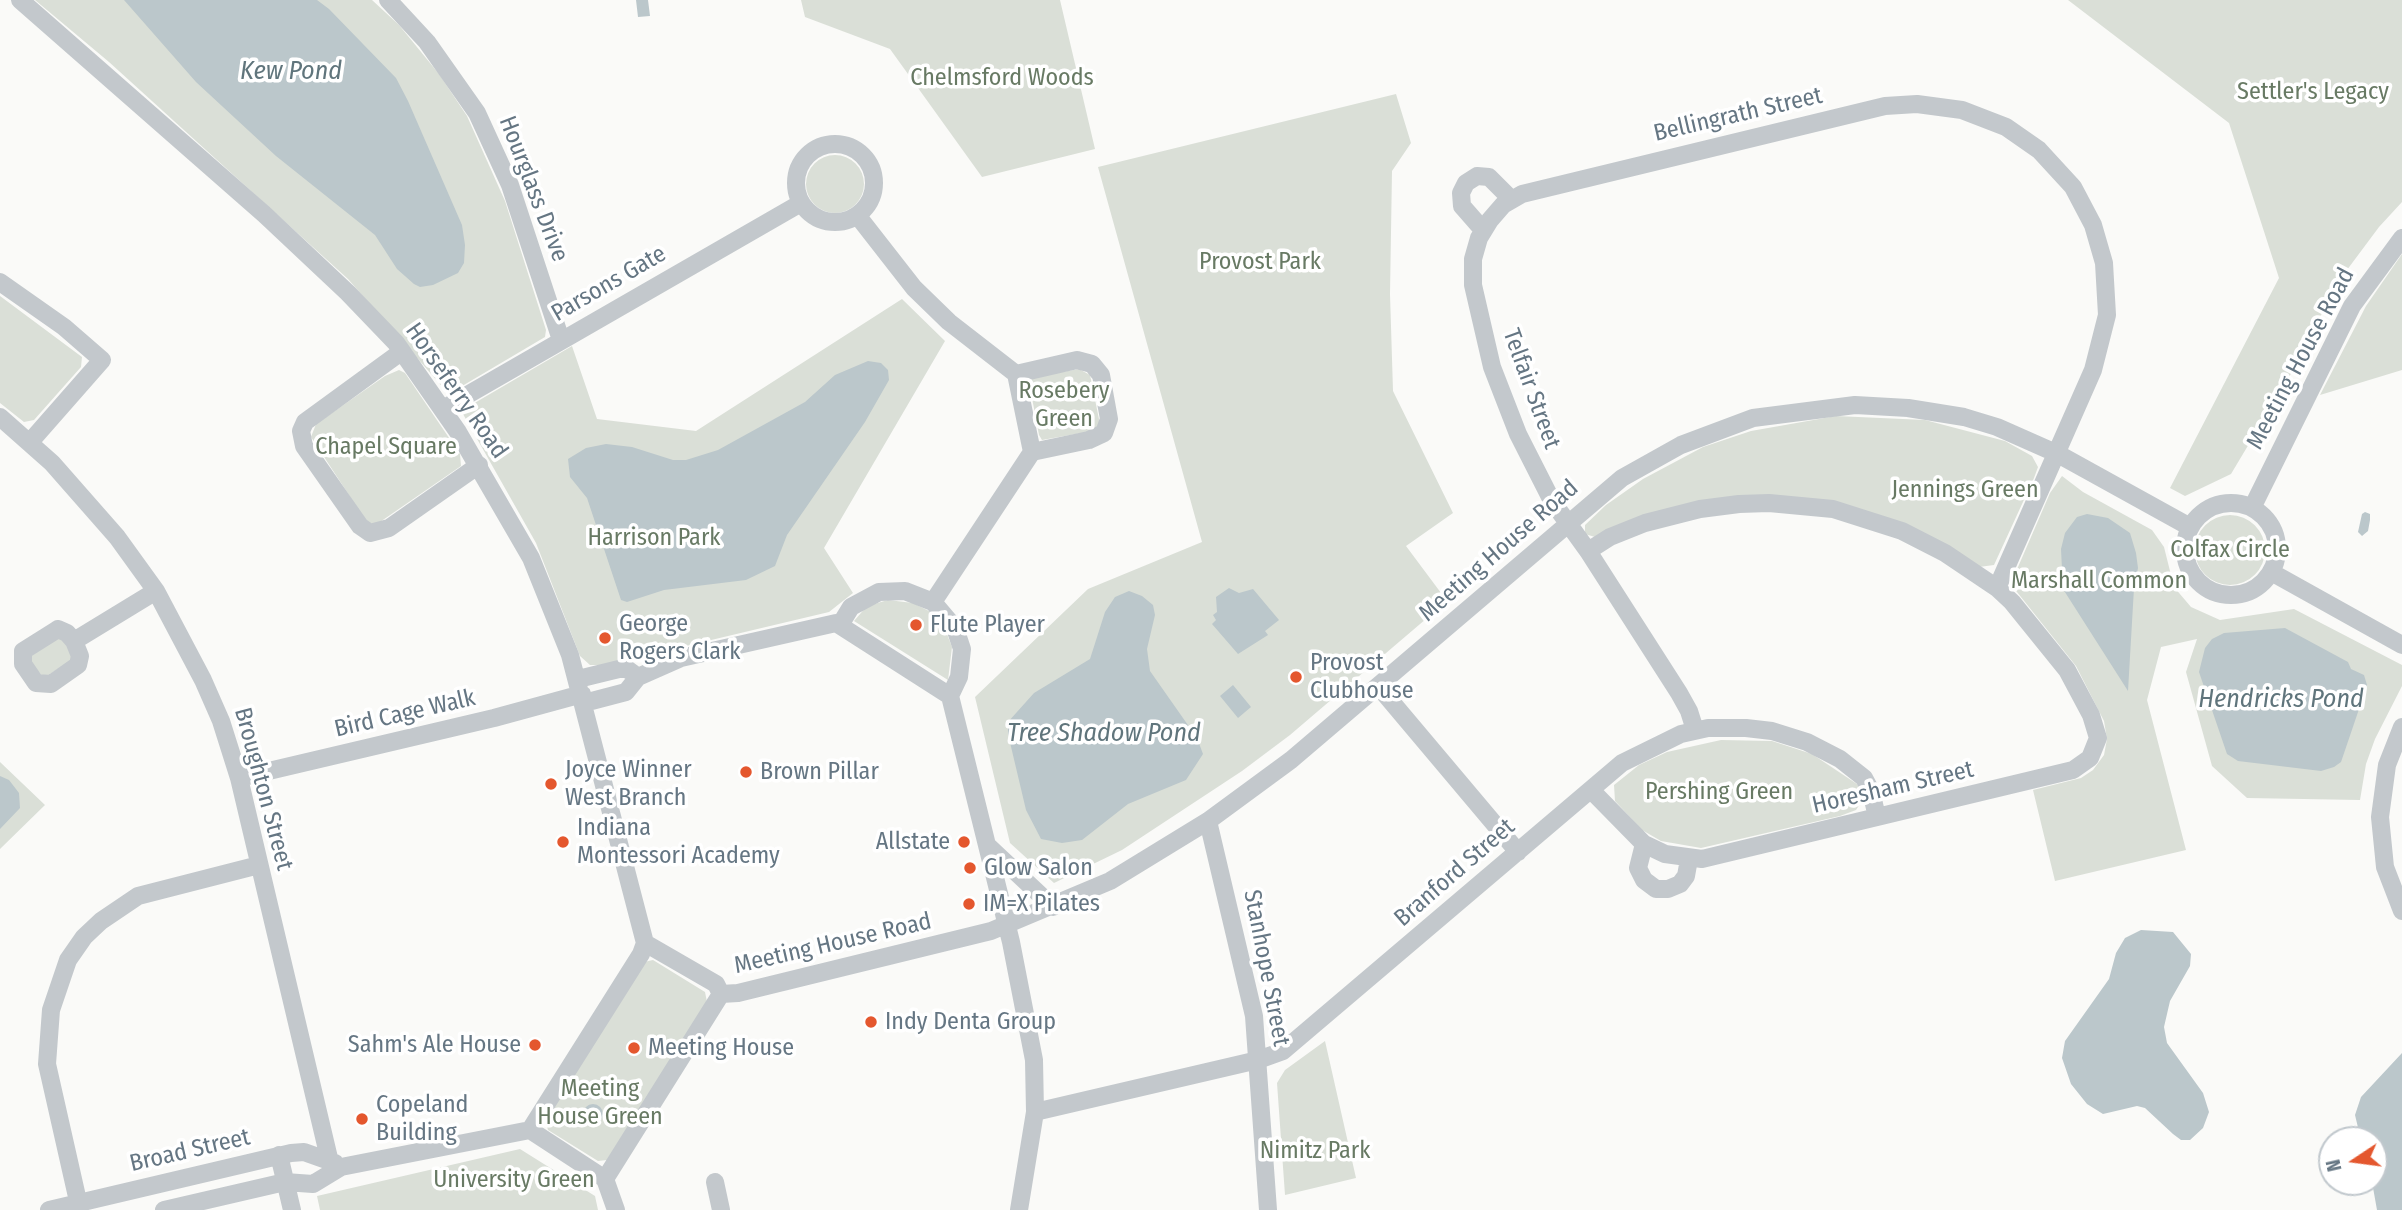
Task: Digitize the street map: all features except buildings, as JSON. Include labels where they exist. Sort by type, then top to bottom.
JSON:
[{"type":"street","name":"Horseferry Road","points":[[20,0],[264,214],[348,293],[401,352],[443,409],[479,465],[531,558],[581,692],[645,943]]},
{"type":"street","name":"Hourglass Drive","points":[[388,0],[446,66],[482,122],[510,185],[561,340]]},
{"type":"street","name":"Bellingrath Street","points":[[1483,230],[1511,199],[1542,187],[1885,106],[1917,104],[1962,110],[2016,133],[2052,162],[2073,187],[2093,225],[2104,263],[2107,298],[2103,341],[2058,454],[1997,588]]},
{"type":"street","points":[[833,144],[843,145],[861,154],[867,161],[874,180],[870,200],[857,215],[848,220],[827,222],[816,218],[801,203],[796,184],[800,164],[814,150],[833,144]]},
{"type":"street","points":[[1483,230],[1462,206],[1461,193],[1466,183],[1477,176],[1489,177],[1511,199]]},
{"type":"street","name":"Parsons Gate","points":[[443,409],[801,203]]},
{"type":"street","points":[[857,215],[914,288],[956,328],[1016,373],[1032,452]]},
{"type":"street","name":"Telfair Street","points":[[1483,230],[1475,247],[1472,273],[1492,367],[1518,434],[1566,525],[1588,551],[1679,693],[1695,730]]},
{"type":"street","name":"Meeting House Road","points":[[2252,508],[2352,306],[2402,237]]},
{"type":"street","points":[[0,282],[64,327],[102,360],[30,442]]},
{"type":"street","points":[[401,352],[305,422],[301,431],[304,446],[360,526],[370,533],[389,528],[479,465]]},
{"type":"street","points":[[933,602],[1032,452],[1089,440],[1104,433],[1109,419],[1101,375],[1092,364],[1077,360],[1016,373]]},
{"type":"street","name":"Meeting House Road","points":[[721,994],[738,993],[1006,925],[1110,881],[1208,821],[1291,760],[1622,478],[1660,456],[1731,425],[1786,412],[1855,405],[1929,410],[1997,427],[2058,454],[2190,527]]},
{"type":"street","name":"Broughton Street","points":[[0,417],[30,442],[97,513],[156,591],[204,680],[221,721],[239,778],[335,1162]]},
{"type":"street","points":[[1588,551],[1633,527],[1700,509],[1739,504],[1805,506],[1833,509],[1902,531],[1945,553],[1997,588]]},
{"type":"street","points":[[2222,504],[2252,508],[2268,522],[2276,541],[2275,562],[2271,572],[2256,588],[2246,593],[2224,595],[2213,592],[2195,579],[2185,559],[2186,537],[2190,527],[2204,512],[2222,504]]},
{"type":"street","points":[[2271,572],[2402,645]]},
{"type":"street","name":"Horesham Street","points":[[1591,790],[1644,844],[1665,854],[1689,859],[1714,857],[2073,770],[2085,764],[2097,748],[2095,725],[2067,670],[2041,635],[1997,588]]},
{"type":"street","points":[[74,641],[156,591]]},
{"type":"street","points":[[950,696],[840,625],[851,607],[879,592],[905,592],[933,602],[955,628],[962,649],[961,669],[950,696],[1030,1028],[1034,1060],[1035,1112],[1019,1210]]},
{"type":"street","name":"Bird Cage Walk","points":[[581,692],[626,692],[638,677],[681,658],[824,625],[840,625]]},
{"type":"street","name":"Bird Cage Walk","points":[[239,778],[494,718],[581,692],[619,668],[627,669],[638,677]]},
{"type":"street","points":[[1379,687],[1518,852]]},
{"type":"street","points":[[2402,727],[2387,765],[2380,817],[2385,867],[2402,911]]},
{"type":"street","name":"Branford Street","points":[[1035,1112],[1276,1055],[1296,1042],[1631,757],[1695,730],[1755,728],[1807,742],[1840,759],[1864,778],[1871,791],[1877,817]]},
{"type":"street","name":"Stanhope Street","points":[[1208,821],[1251,994],[1268,1210]]},
{"type":"street","points":[[1644,844],[1639,868],[1644,880],[1656,889],[1668,889],[1679,884],[1686,876],[1689,859]]},
{"type":"street","points":[[986,845],[1053,907]]},
{"type":"street","points":[[79,1206],[47,1064],[51,1010],[68,960],[84,937],[101,921],[138,896],[259,865]]},
{"type":"street","points":[[605,1179],[721,994],[716,984],[645,943],[641,954],[530,1130],[605,1179],[616,1210]]},
{"type":"street","name":"Broad Street","points":[[49,1210],[79,1206],[278,1155],[304,1152],[335,1162],[530,1130]]},
{"type":"street","points":[[278,1155],[292,1210]]},
{"type":"street","name":"Broad Street","points":[[164,1210],[285,1182],[313,1184],[335,1162]]},
{"type":"street","points":[[715,1182],[721,1210]]},
{"type":"green space","points":[[35,0],[372,0],[399,25],[439,74],[467,116],[505,201],[546,330],[545,337],[452,392],[446,391],[348,279],[109,62]]},
{"type":"green space","name":"Chelmsford Woods","points":[[801,0],[1060,0],[1095,149],[982,177],[890,49],[805,17]]},
{"type":"green space","name":"Settler's Legacy","points":[[2068,0],[2402,0],[2402,202],[2379,227],[2338,282],[2292,372],[2231,474],[2185,496],[2170,488],[2279,278],[2229,123]]},
{"type":"green space","name":"Provost Park","points":[[1396,94],[1411,143],[1392,171],[1390,294],[1393,391],[1453,513],[1406,546],[1447,601],[1290,735],[1242,771],[1122,850],[1054,883],[1010,843],[975,697],[1088,589],[1202,542],[1098,167]]},
{"type":"green space","points":[[835,155],[846,157],[859,168],[864,184],[862,195],[851,208],[835,213],[824,211],[811,200],[806,184],[808,173],[819,160]]},
{"type":"green space","points":[[2402,254],[2402,370],[2320,395],[2366,306]]},
{"type":"green space","points":[[0,296],[82,357],[81,367],[34,420],[24,422],[0,403]]},
{"type":"green space","name":"Harrison Park","points":[[902,299],[945,341],[824,548],[853,593],[829,612],[606,665],[590,665],[580,656],[536,543],[463,414],[466,408],[572,346],[597,419],[696,431]]},
{"type":"green space","name":"Rosebery Green","points":[[1079,369],[1090,375],[1100,424],[1093,431],[1042,440],[1029,382],[1034,377]]},
{"type":"green space","name":"Chapel Square","points":[[399,370],[405,373],[460,454],[461,466],[380,522],[372,524],[366,521],[311,437],[316,424],[385,376]]},
{"type":"green space","name":"Jennings Green","points":[[1836,416],[1925,420],[2005,441],[2032,456],[2038,467],[1994,565],[1979,567],[1783,498],[1595,537],[1585,534],[1585,525],[1606,505],[1643,479],[1703,447],[1751,431]]},
{"type":"green space","name":"Marshall Common","points":[[2062,476],[2083,492],[2152,530],[2164,547],[2174,587],[2191,607],[2220,620],[2294,609],[2402,665],[2402,686],[2375,739],[2366,764],[2360,800],[2247,798],[2212,766],[2186,672],[2197,639],[2161,647],[2147,700],[2186,850],[2055,881],[2033,790],[2081,778],[2093,770],[2104,755],[2107,739],[2104,721],[2076,666],[2013,587],[2015,574],[2050,493]]},
{"type":"green space","name":"Colfax Circle","points":[[2230,515],[2255,525],[2265,550],[2255,575],[2230,585],[2205,575],[2195,550],[2205,525]]},
{"type":"green space","points":[[888,600],[913,603],[931,612],[945,629],[952,647],[948,680],[854,621],[867,606]]},
{"type":"green space","points":[[52,638],[64,638],[73,659],[44,678],[29,661],[30,653]]},
{"type":"green space","name":"Pershing Green","points":[[1721,740],[1772,741],[1812,754],[1860,786],[1860,804],[1856,810],[1840,816],[1701,848],[1661,841],[1642,830],[1615,801],[1614,785],[1639,765],[1667,752]]},
{"type":"green space","points":[[0,762],[45,805],[0,849]]},
{"type":"green space","name":"Meeting House Green","points":[[653,960],[705,992],[707,1002],[607,1160],[598,1161],[548,1130],[545,1120],[644,962]]},
{"type":"green space","name":"Nimitz Park","points":[[1325,1041],[1356,1178],[1285,1195],[1277,1083],[1285,1070]]},
{"type":"green space","name":"University Green","points":[[520,1149],[595,1196],[598,1210],[320,1210],[317,1196]]},
{"type":"water","name":"Kew Pond","points":[[124,0],[317,0],[329,9],[396,78],[408,101],[462,225],[464,263],[458,273],[433,285],[420,287],[414,284],[397,269],[375,235],[276,156],[196,82]]},
{"type":"water","points":[[636,0],[648,0],[650,16],[638,17]]},
{"type":"water","points":[[868,361],[881,363],[888,370],[889,380],[865,422],[787,535],[775,566],[746,580],[664,590],[627,602],[621,600],[587,498],[570,477],[568,459],[586,448],[606,444],[632,447],[673,460],[686,460],[718,450],[805,402],[835,375]]},
{"type":"water","points":[[2087,514],[2108,518],[2130,533],[2136,553],[2138,568],[2134,588],[2128,691],[2063,589],[2061,549],[2065,533],[2077,517]]},
{"type":"water","points":[[2362,514],[2370,514],[2370,520],[2368,531],[2362,536],[2358,532]]},
{"type":"water","points":[[1229,588],[1239,593],[1253,589],[1279,620],[1265,631],[1268,635],[1238,654],[1212,624],[1216,620],[1213,615],[1217,612],[1216,597]]},
{"type":"water","name":"Tree Shadow Pond","points":[[1129,591],[1142,596],[1153,605],[1155,615],[1147,649],[1150,671],[1197,738],[1203,754],[1186,780],[1128,804],[1082,840],[1062,843],[1041,839],[1026,810],[1008,734],[1008,722],[1034,693],[1090,659],[1105,612],[1115,597]]},
{"type":"water","name":"Hendricks Pond","points":[[2285,628],[2348,662],[2351,669],[2364,675],[2367,685],[2341,762],[2321,771],[2238,761],[2227,754],[2199,672],[2205,648],[2212,639],[2224,633]]},
{"type":"water","points":[[1233,685],[1251,707],[1238,718],[1220,696]]},
{"type":"water","points":[[0,776],[9,780],[19,793],[20,808],[0,829]]},
{"type":"water","points":[[2141,930],[2173,932],[2191,954],[2190,966],[2170,1001],[2164,1027],[2167,1043],[2203,1093],[2209,1112],[2203,1128],[2190,1140],[2181,1140],[2145,1108],[2137,1106],[2103,1114],[2087,1104],[2071,1084],[2062,1058],[2065,1041],[2109,979],[2116,953],[2125,938]]},
{"type":"water","points":[[2402,1053],[2402,1210],[2377,1210],[2374,1196],[2388,1196],[2388,1126],[2358,1126],[2355,1115],[2361,1097]]},
{"type":"water","points":[[593,1104],[600,1107],[603,1114],[600,1121],[593,1124],[586,1121],[583,1114],[586,1107]]},
{"type":"place","name":"Flute Player","points":[[916,625]]},
{"type":"place","name":"George Rogers Clark","points":[[605,638]]},
{"type":"place","name":"Provost Clubhouse","points":[[1296,677]]},
{"type":"place","name":"Brown Pillar","points":[[746,772]]},
{"type":"place","name":"Joyce Winner West Branch","points":[[551,784]]},
{"type":"place","name":"Indiana Montessori Academy","points":[[563,842]]},
{"type":"place","name":"Allstate","points":[[964,842]]},
{"type":"place","name":"Glow Salon","points":[[970,868]]},
{"type":"place","name":"IM=X Pilates","points":[[969,904]]},
{"type":"place","name":"Indy Denta Group","points":[[871,1022]]},
{"type":"place","name":"Sahm's Ale House","points":[[535,1045]]},
{"type":"place","name":"Meeting House","points":[[634,1048]]},
{"type":"place","name":"Copeland Building","points":[[362,1119]]}]
